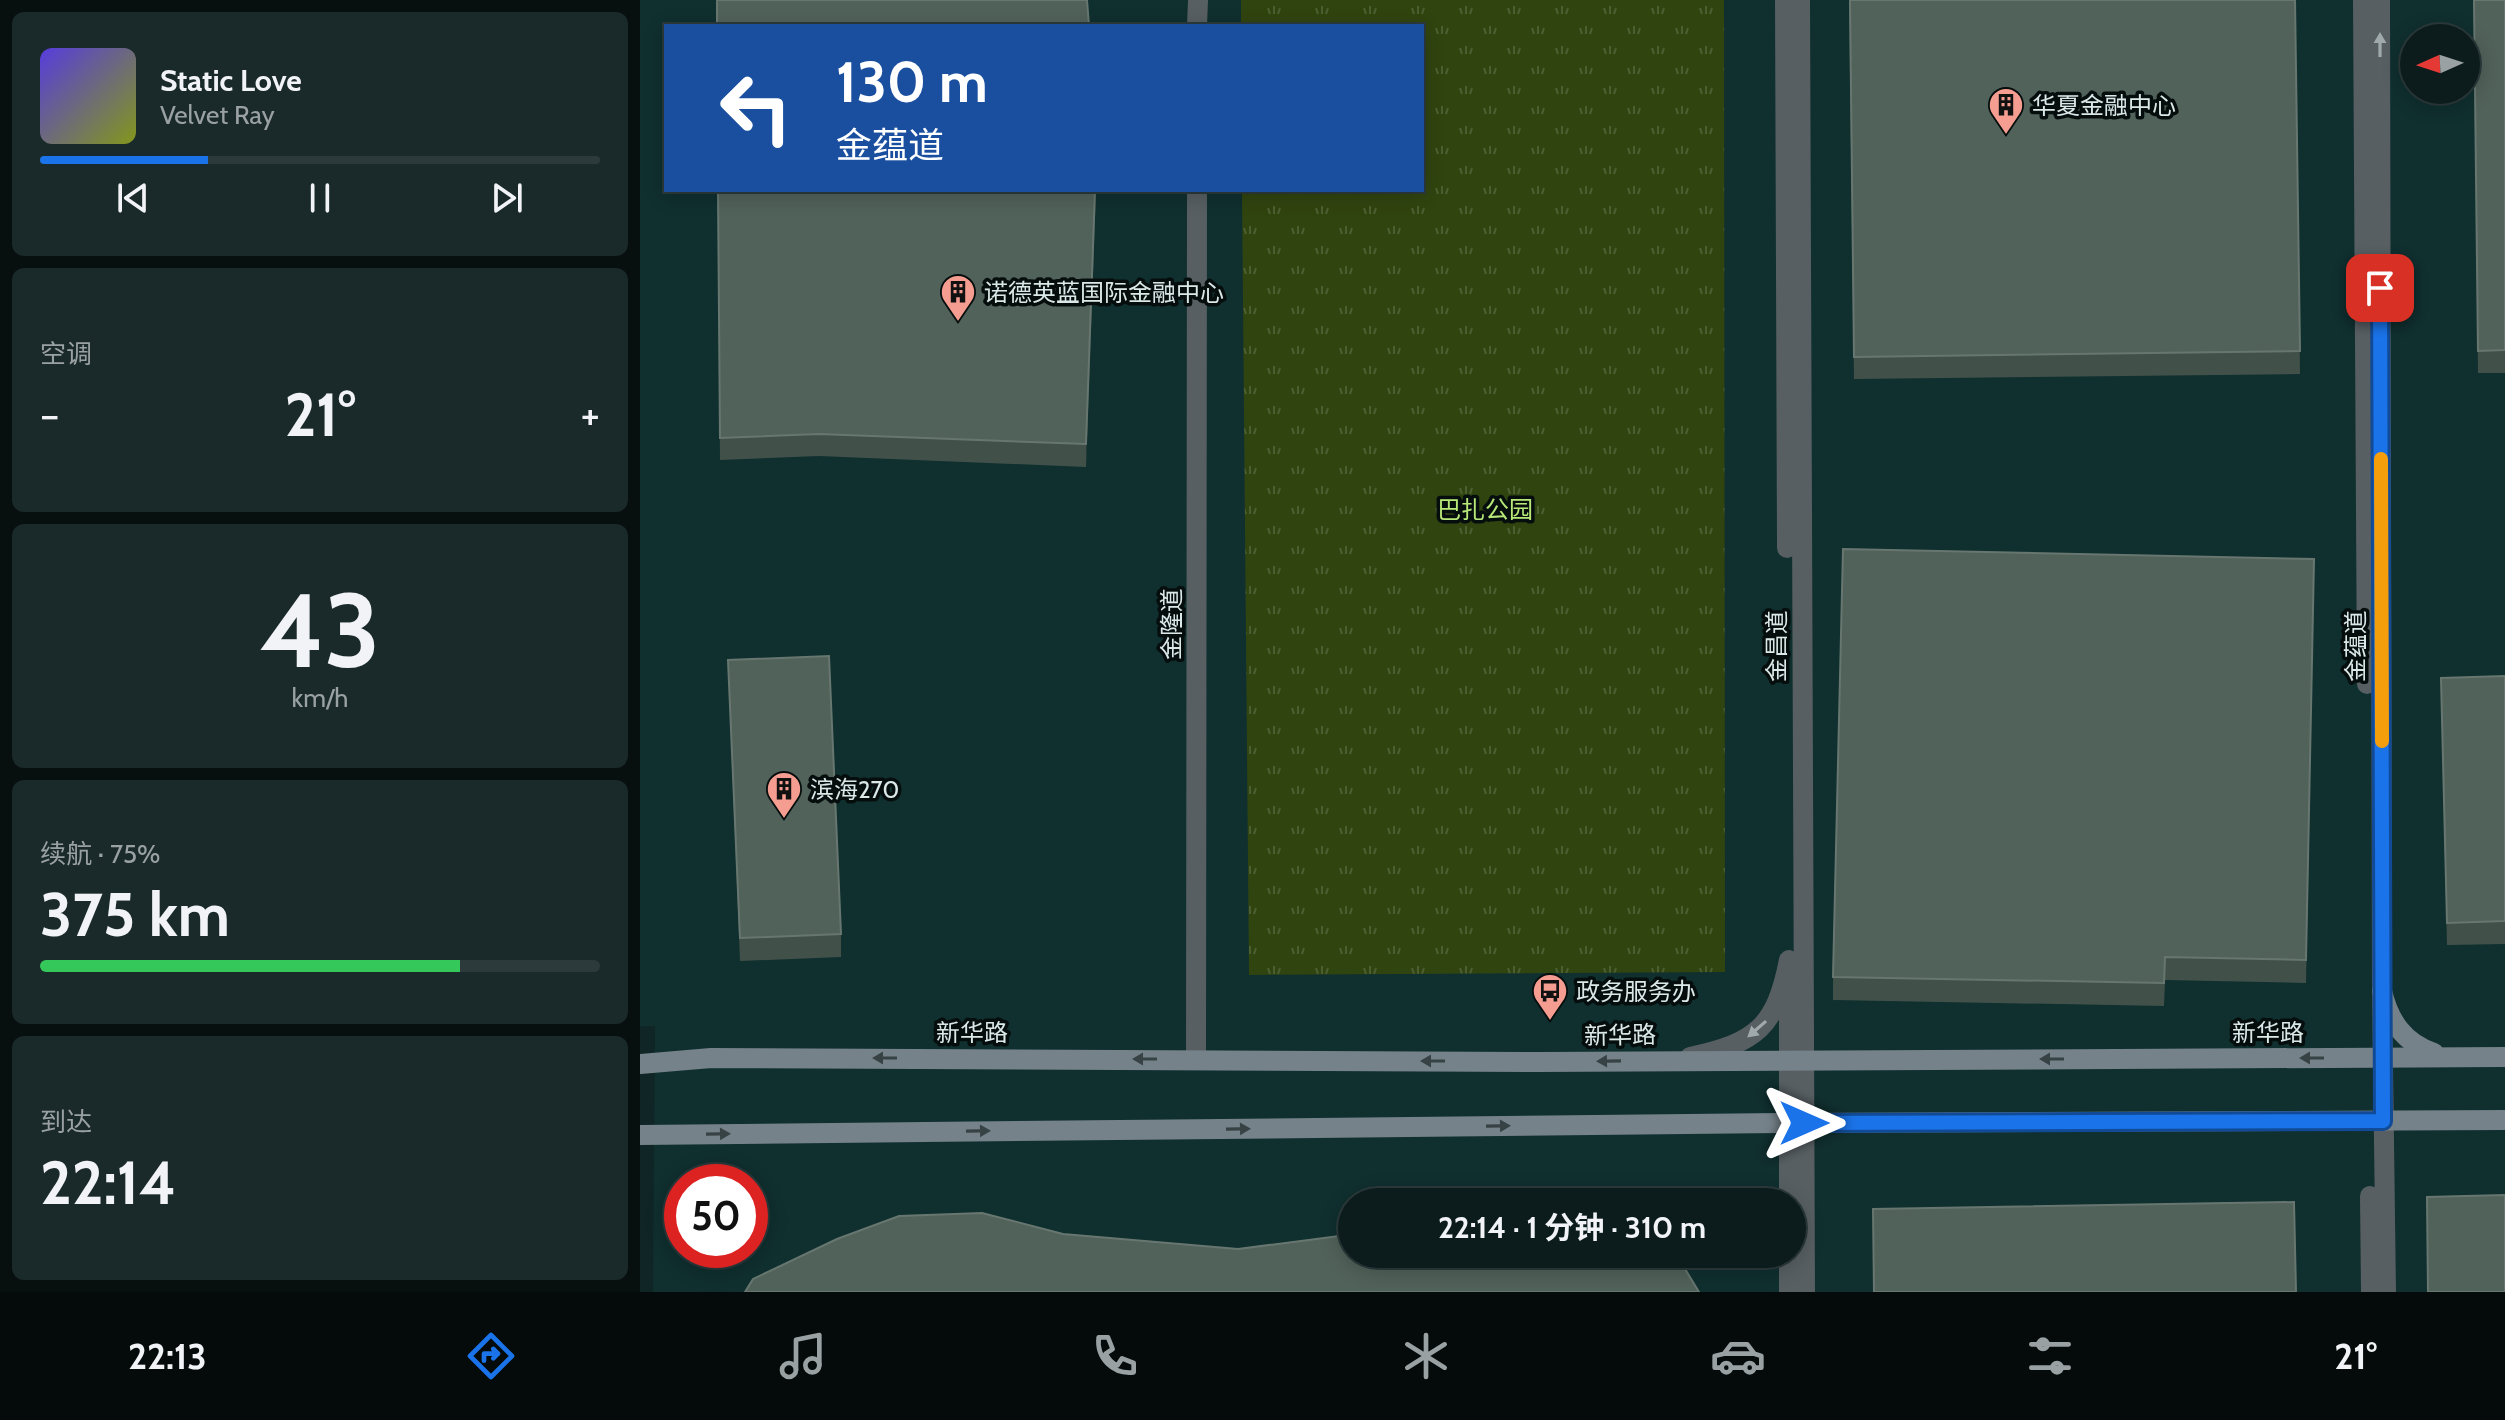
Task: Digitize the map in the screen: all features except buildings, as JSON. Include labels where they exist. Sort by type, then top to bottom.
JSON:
[{"type":"main road","points":[[2382,991],[2387,1010],[2402,1034],[2413,1043],[2446,1057]]},
{"type":"main road","name":"新华路","points":[[640,1064],[711,1058],[1539,1062],[2505,1057]]},
{"type":"main road","points":[[640,1135],[1796,1123],[2505,1120]]},
{"type":"street","points":[[1197,24],[1198,0]]},
{"type":"street","name":"金昌道","points":[[1785,0],[1789,960],[1796,1060]]},
{"type":"street","name":"金昌道","points":[[1800,0],[1796,1123],[1805,1292]]},
{"type":"street","name":"金蕴道","points":[[2363,0],[2376,1057],[2371,1292]]},
{"type":"street","name":"金蕴道","points":[[2376,1057],[2382,991],[2380,0]]},
{"type":"street","name":"金隆道","points":[[1196,1059],[1197,192]]},
{"type":"street","points":[[1678,1060],[1728,1047],[1760,1029],[1779,1002],[1789,960]]},
{"type":"street","name":"金蕴道","points":[[2376,1121],[2386,1292]]},
{"type":"street","name":"金昌道","points":[[1790,1188],[1796,1123]]},
{"type":"street","points":[[1789,1268],[1789,1292]]},
{"type":"shaded area","points":[[640,0],[2505,0],[2505,1292],[653,1292],[655,1026],[640,1026]]},
{"type":"green space","name":"巴扎公园","points":[[1241,0],[1724,0],[1725,972],[1249,975],[1242,192],[1424,192],[1424,24],[1241,24]]},
{"type":"slow traffic","points":[[2381,459],[2382,741]]},
{"type":"place","name":"华夏金融中心","points":[[2006,136]]},
{"type":"place","name":"诺德英蓝国际金融中心","points":[[958,323]]},
{"type":"place","name":"滨海270","points":[[784,820]]},
{"type":"place","name":"政务服务办","points":[[1550,1022]]},
{"type":"route","points":[[1804,1123],[2383,1121],[2380,288]]}]
